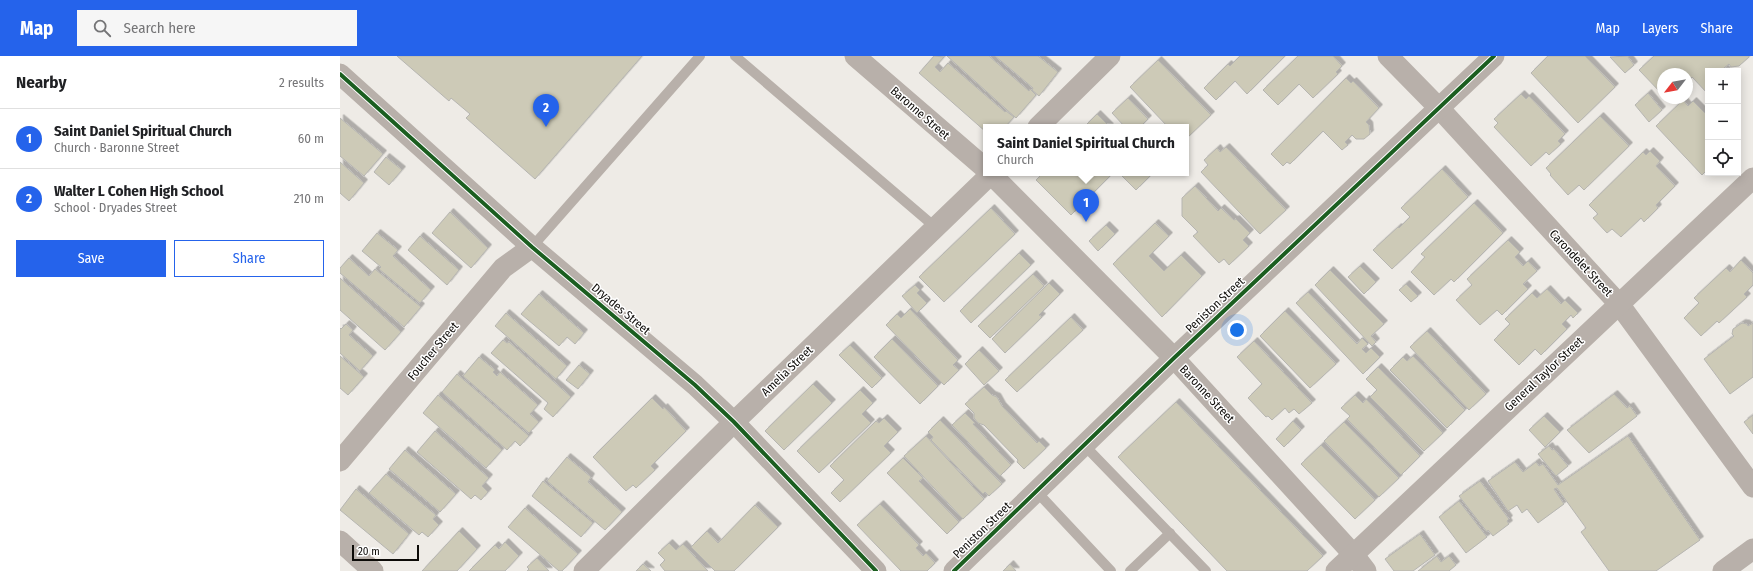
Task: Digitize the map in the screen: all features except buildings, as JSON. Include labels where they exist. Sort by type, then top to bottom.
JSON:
[{"type":"street","name":"Baronne Street","points":[[855,56],[983,166]]},
{"type":"street","points":[[1041,124],[1110,56]]},
{"type":"street","name":"Carondelet Street","points":[[1388,56],[1439,108],[1619,304],[1753,487]]},
{"type":"street","name":"Peniston Street","points":[[954,571],[1174,358],[1494,56]]},
{"type":"street","name":"Dryades Street","points":[[340,74],[532,247],[694,385],[734,422],[876,571]]},
{"type":"street","name":"Amelia Street","points":[[584,571],[986,176]]},
{"type":"street","name":"Baronne Street","points":[[994,176],[1174,358],[1353,554],[1366,571]]},
{"type":"street","name":"General Taylor Street","points":[[1336,571],[1619,304],[1751,184]]},
{"type":"street","name":"Foucher Street","points":[[340,461],[503,268],[532,247]]},
{"type":"street","points":[[340,541],[373,571]]},
{"type":"street","points":[[1723,571],[1753,549]]},
{"type":"lane","points":[[532,247],[700,56]]},
{"type":"lane","points":[[735,56],[935,227]]},
{"type":"lane","points":[[1084,445],[1206,571]]},
{"type":"lane","points":[[1036,491],[1111,571]]},
{"type":"lane","points":[[1130,571],[1170,533]]},
{"type":"cycle path","points":[[954,571],[1174,358],[1494,56]]},
{"type":"cycle path","points":[[340,74],[532,247],[695,385],[734,422],[876,571]]},
{"type":"place","name":"Walter L Cohen High School","points":[[546,127]]},
{"type":"place","name":"Saint Daniel Spiritual Church","points":[[1086,222]]}]
